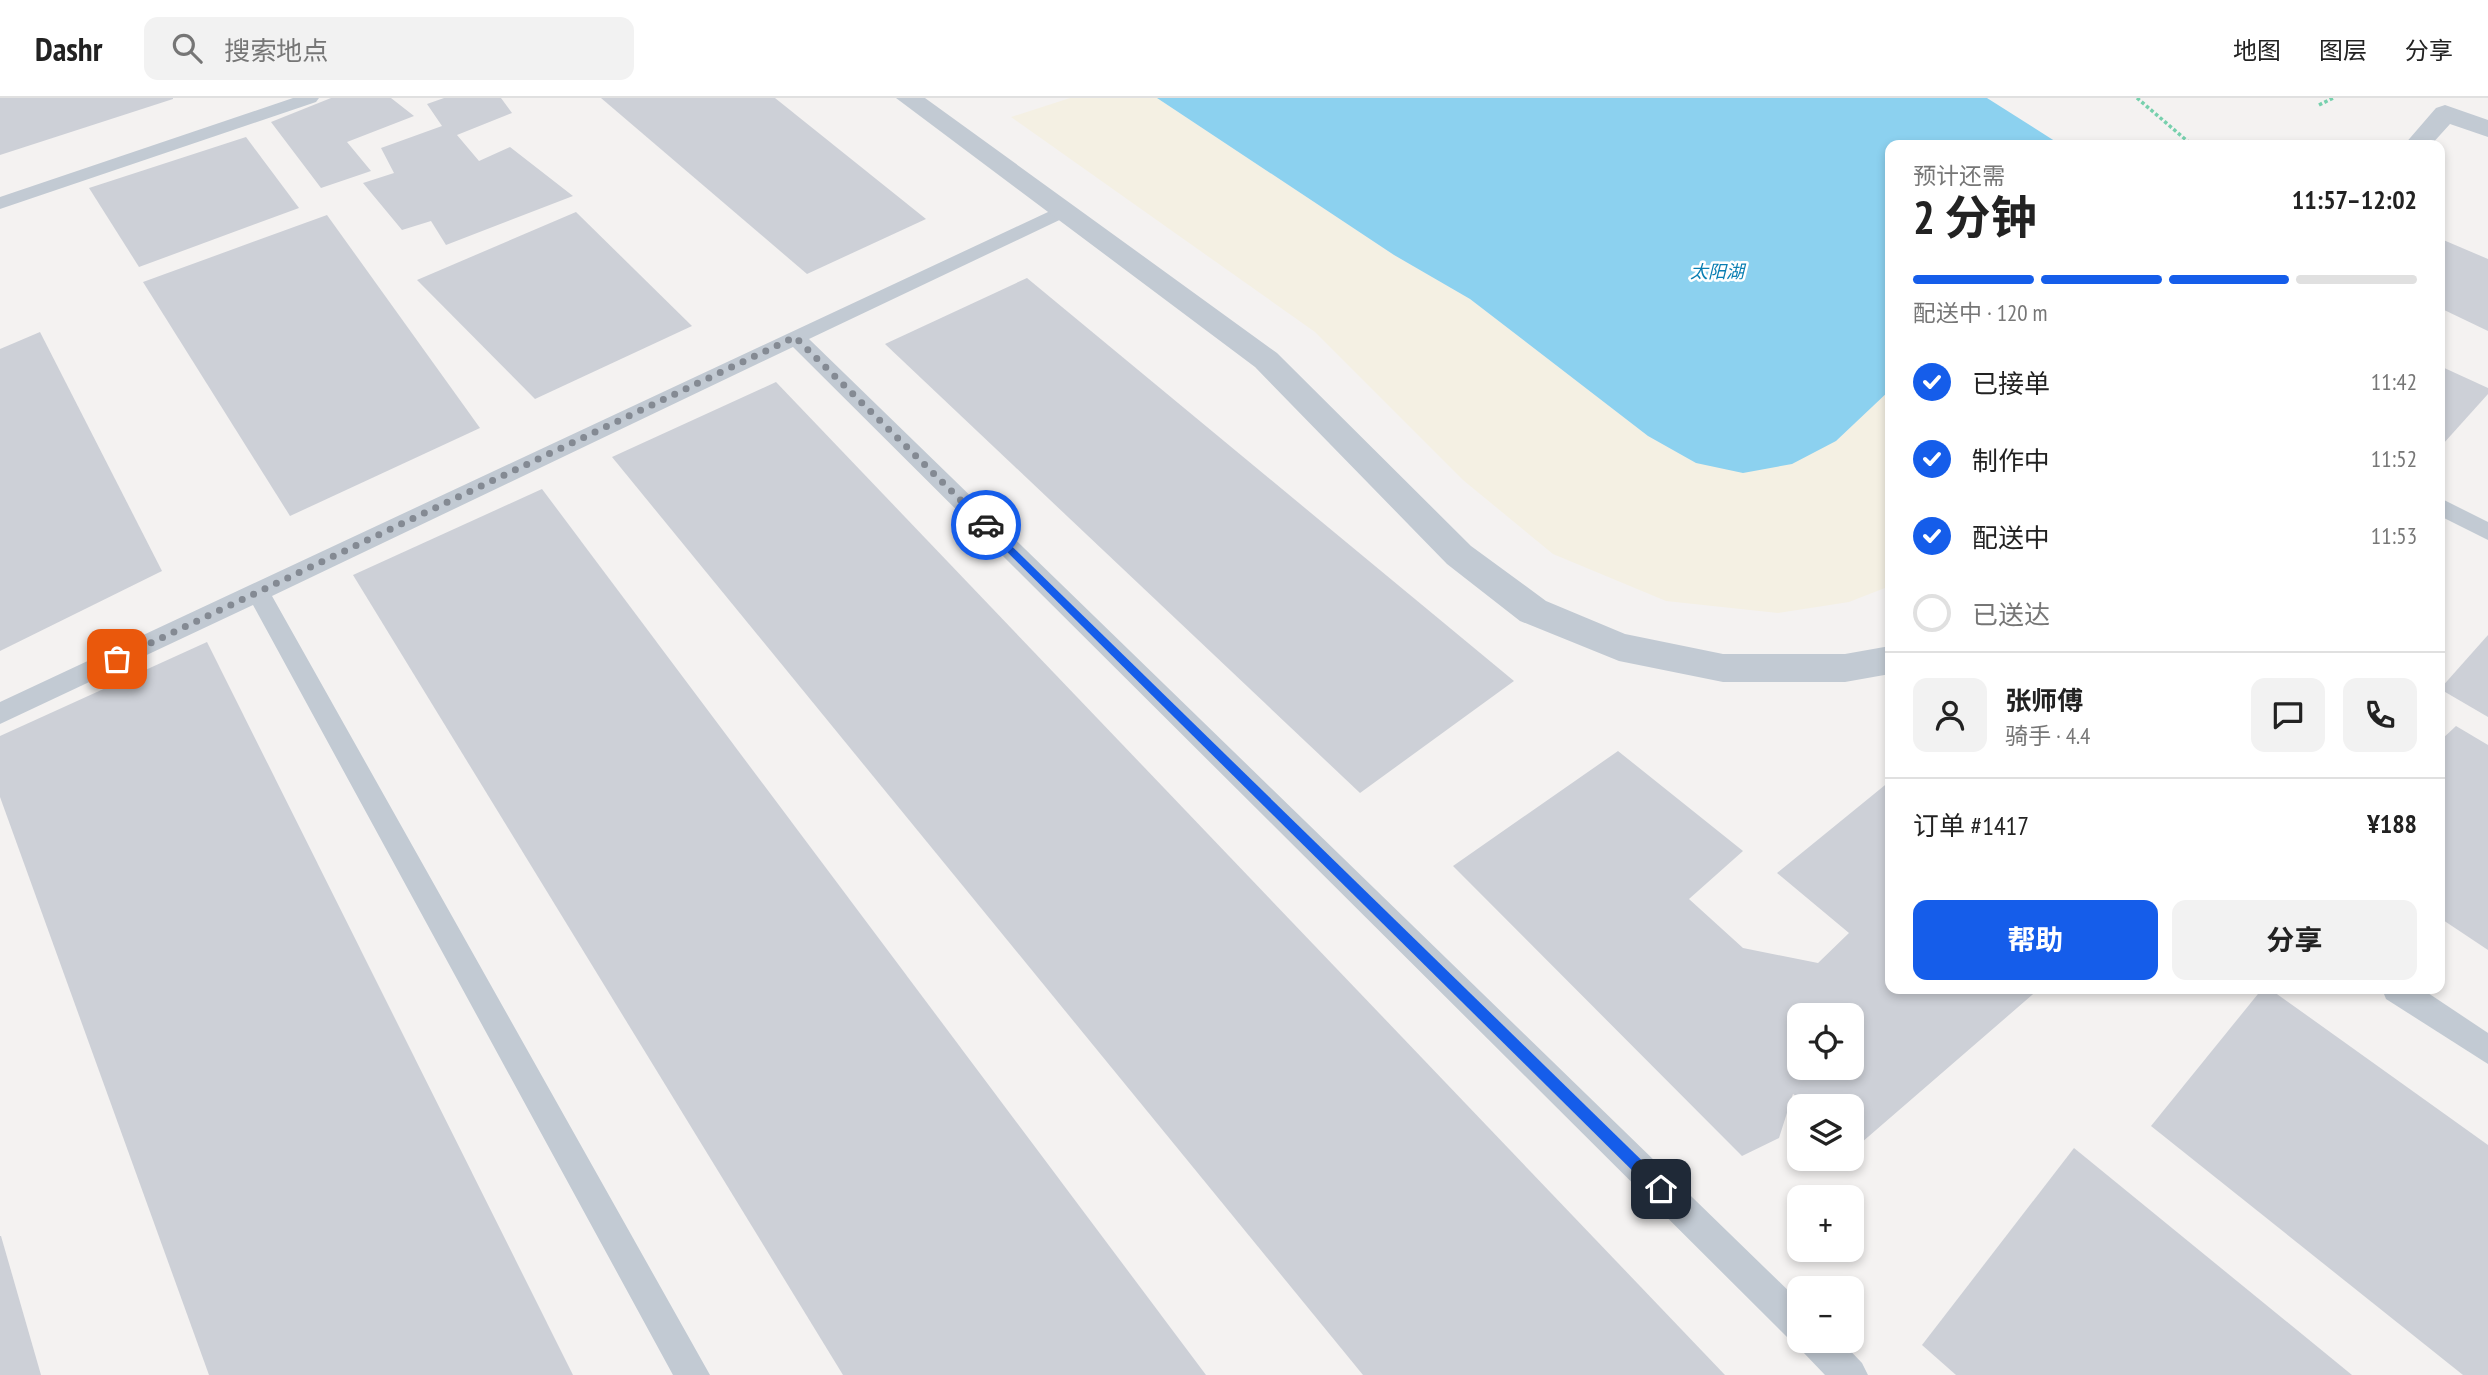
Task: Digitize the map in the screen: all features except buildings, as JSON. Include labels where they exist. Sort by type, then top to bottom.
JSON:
[{"type":"street","points":[[909,98],[1266,360],[1459,555],[1533,611],[1619,647],[1723,668],[1845,668],[1885,661]]},
{"type":"street","points":[[2421,140],[2445,113],[2488,130]]},
{"type":"lane","points":[[0,203],[310,98]]},
{"type":"lane","points":[[0,714],[1063,211]]},
{"type":"lane","points":[[795,337],[1787,1313]]},
{"type":"lane","points":[[2445,509],[2488,532]]},
{"type":"lane","points":[[258,592],[692,1375]]},
{"type":"lane","points":[[2404,994],[2488,1050]]},
{"type":"lane","points":[[1828,1353],[1850,1375]]},
{"type":"path","points":[[2137,98],[2186,140]]},
{"type":"path","points":[[2319,105],[2333,98]]},
{"type":"sand","points":[[1070,98],[1157,98],[1394,255],[1470,299],[1648,436],[1696,463],[1836,441],[1885,395],[1885,588],[1849,602],[1778,613],[1666,601],[1553,554],[1463,480],[1315,332],[1011,117]]},
{"type":"water","name":"太阳湖","points":[[1157,98],[1987,98],[2053,140],[1885,140],[1885,395],[1836,441],[1792,464],[1743,473],[1696,463],[1648,436],[1470,299],[1394,255]]},
{"type":"way so far","points":[[117,659],[795,337],[986,525]]},
{"type":"route","points":[[986,525],[1661,1189]]}]
